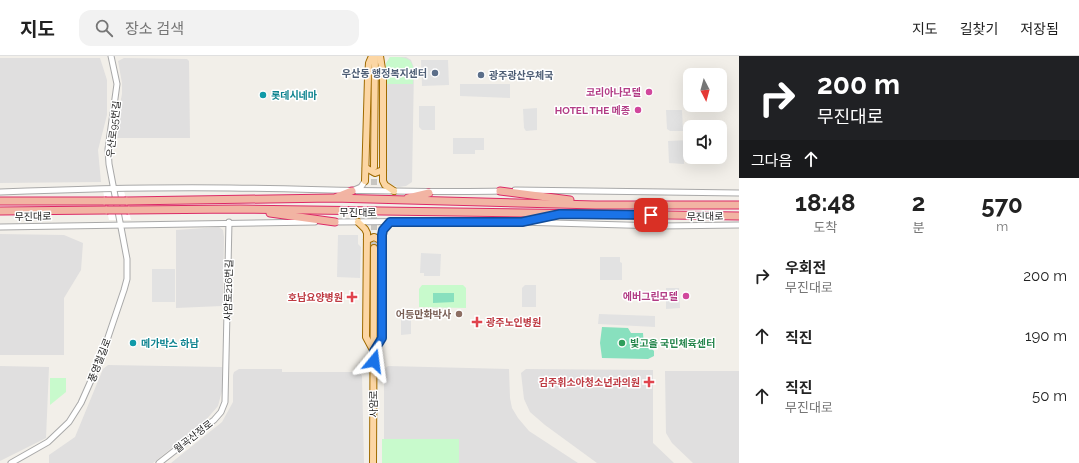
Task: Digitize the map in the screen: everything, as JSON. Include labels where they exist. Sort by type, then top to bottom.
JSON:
[{"type":"highway","points":[[333,198],[352,191]]},
{"type":"highway","points":[[500,191],[596,205]]},
{"type":"highway","points":[[398,200],[429,193]]},
{"type":"highway","name":"무진대로","points":[[0,201],[333,198],[596,205],[739,205]]},
{"type":"highway","points":[[240,208],[335,222]]},
{"type":"highway","name":"무진대로","points":[[0,211],[240,208],[739,216]]},
{"type":"highway","points":[[522,222],[560,214]]},
{"type":"main road","points":[[365,181],[368,77],[369,63],[372,56]]},
{"type":"main road","points":[[374,167],[375,56]]},
{"type":"main road","points":[[380,56],[383,75],[383,182],[394,192]]},
{"type":"main road","points":[[366,168],[375,173],[382,170]]},
{"type":"main road","points":[[358,222],[365,229],[367,240],[366,336],[374,351]]},
{"type":"main road","points":[[374,351],[382,338],[382,241],[383,230],[390,222]]},
{"type":"main road","points":[[367,240],[374,237],[382,241]]},
{"type":"main road","name":"사암로","points":[[372,463],[374,248]]},
{"type":"street","name":"우산로95번길","points":[[111,56],[118,84],[108,149],[113,188],[121,225]]},
{"type":"street","points":[[352,191],[361,187],[365,181]]},
{"type":"street","name":"무진대로","points":[[0,192],[113,188],[429,193],[500,191]]},
{"type":"street","points":[[500,191],[739,193]]},
{"type":"street","name":"무진대로","points":[[0,227],[229,222],[522,222],[661,226],[739,225]]},
{"type":"street","name":"사암로216번길","points":[[227,358],[229,222]]},
{"type":"street","name":"풍영철길로","points":[[11,463],[48,442],[69,422],[81,403],[101,358],[127,279],[127,259],[121,225]]},
{"type":"street","name":"월곡산정로","points":[[159,463],[209,424],[221,412],[226,397],[227,358]]},
{"type":"shaded area","points":[[390,57],[406,57],[411,60],[414,68],[412,182],[406,186],[399,187],[389,185],[385,181],[386,66]]},
{"type":"shaded area","points":[[0,58],[100,58],[107,80],[107,115],[98,150],[101,182],[0,183]]},
{"type":"shaded area","points":[[124,58],[187,59],[189,61],[190,138],[113,138],[122,94],[122,83],[118,61]]},
{"type":"shaded area","points":[[421,60],[448,60],[449,85],[422,86]]},
{"type":"shaded area","points":[[460,84],[510,84],[510,98],[460,96]]},
{"type":"shaded area","points":[[419,106],[435,106],[435,130],[422,130],[419,127]]},
{"type":"shaded area","points":[[537,108],[537,130],[526,131],[524,128],[523,109]]},
{"type":"shaded area","points":[[666,110],[682,110],[683,131],[670,131],[667,129]]},
{"type":"shaded area","points":[[453,138],[484,138],[484,150],[475,150],[475,154],[453,154]]},
{"type":"shaded area","points":[[683,140],[683,164],[669,163],[668,141]]},
{"type":"shaded area","points":[[219,227],[223,230],[224,237],[222,306],[176,308],[176,230]]},
{"type":"shaded area","points":[[0,234],[64,235],[83,243],[81,270],[64,298],[64,355],[0,355]]},
{"type":"shaded area","points":[[338,235],[358,235],[358,244],[361,247],[360,278],[337,277]]},
{"type":"shaded area","points":[[421,253],[441,254],[440,276],[424,276],[424,273],[420,273]]},
{"type":"shaded area","points":[[600,257],[620,257],[620,262],[622,263],[622,280],[600,280]]},
{"type":"shaded area","points":[[152,269],[175,269],[175,302],[152,302]]},
{"type":"shaded area","points":[[525,285],[536,285],[536,307],[522,307],[522,288]]},
{"type":"shaded area","points":[[666,288],[679,288],[680,308],[666,309]]},
{"type":"shaded area","points":[[599,314],[655,316],[655,327],[598,324]]},
{"type":"shaded area","points":[[401,315],[411,315],[411,334],[401,335]]},
{"type":"shaded area","points":[[108,365],[222,367],[222,391],[218,406],[205,421],[153,463],[49,463],[49,455],[75,437],[103,369]]},
{"type":"shaded area","points":[[0,366],[49,367],[46,438],[0,461]]},
{"type":"shaded area","points":[[388,366],[509,369],[510,398],[512,408],[518,418],[529,431],[578,463],[459,463],[458,439],[384,439],[384,369]]},
{"type":"shaded area","points":[[239,369],[282,369],[282,372],[359,372],[362,376],[364,463],[171,463],[222,422],[233,402],[233,375],[234,372]]},
{"type":"shaded area","points":[[526,369],[653,370],[653,443],[674,463],[597,463],[545,425],[530,412],[524,399],[521,373]]},
{"type":"shaded area","points":[[665,371],[739,371],[739,463],[693,463],[672,443],[666,433]]},
{"type":"green space","points":[[390,57],[404,58],[411,62],[413,66],[413,84],[385,84],[386,63]]},
{"type":"green space","points":[[422,285],[463,285],[466,288],[466,308],[419,307],[419,289]]},
{"type":"green space","points":[[433,293],[454,293],[454,302],[433,303]]},
{"type":"green space","name":"빛고을 국민체육센터","points":[[602,327],[628,328],[631,333],[643,333],[644,348],[645,344],[649,343],[650,347],[654,351],[654,356],[648,359],[602,358],[600,343]]},
{"type":"green space","points":[[50,378],[66,378],[66,392],[50,405]]},
{"type":"green space","points":[[382,439],[459,439],[459,463],[382,463]]},
{"type":"pier","points":[[103,191],[124,191],[131,220],[109,220]]},
{"type":"tunnel","points":[[374,169],[374,248]]},
{"type":"place","name":"우산동 행정복지센터","points":[[435,73]]},
{"type":"place","name":"광주광산우체국","points":[[481,75]]},
{"type":"place","name":"코리아나모텔","points":[[649,92]]},
{"type":"place","name":"롯데시네마","points":[[263,95]]},
{"type":"place","name":"HOTEL THE 메종","points":[[638,110]]},
{"type":"place","name":"에버그린모텔","points":[[686,296]]},
{"type":"place","name":"호남요양병원","points":[[352,297]]},
{"type":"place","name":"어등만화박사","points":[[459,314]]},
{"type":"place","name":"광주노인병원","points":[[477,322]]},
{"type":"place","name":"메가박스 하남","points":[[133,343]]},
{"type":"place","name":"빛고을 국민체육센터","points":[[622,343]]},
{"type":"place","name":"김주휘소아청소년과의원","points":[[649,382]]},
{"type":"route","points":[[374,361],[374,351],[382,338],[382,235],[383,230],[390,222],[522,222],[560,214],[651,215]]}]
